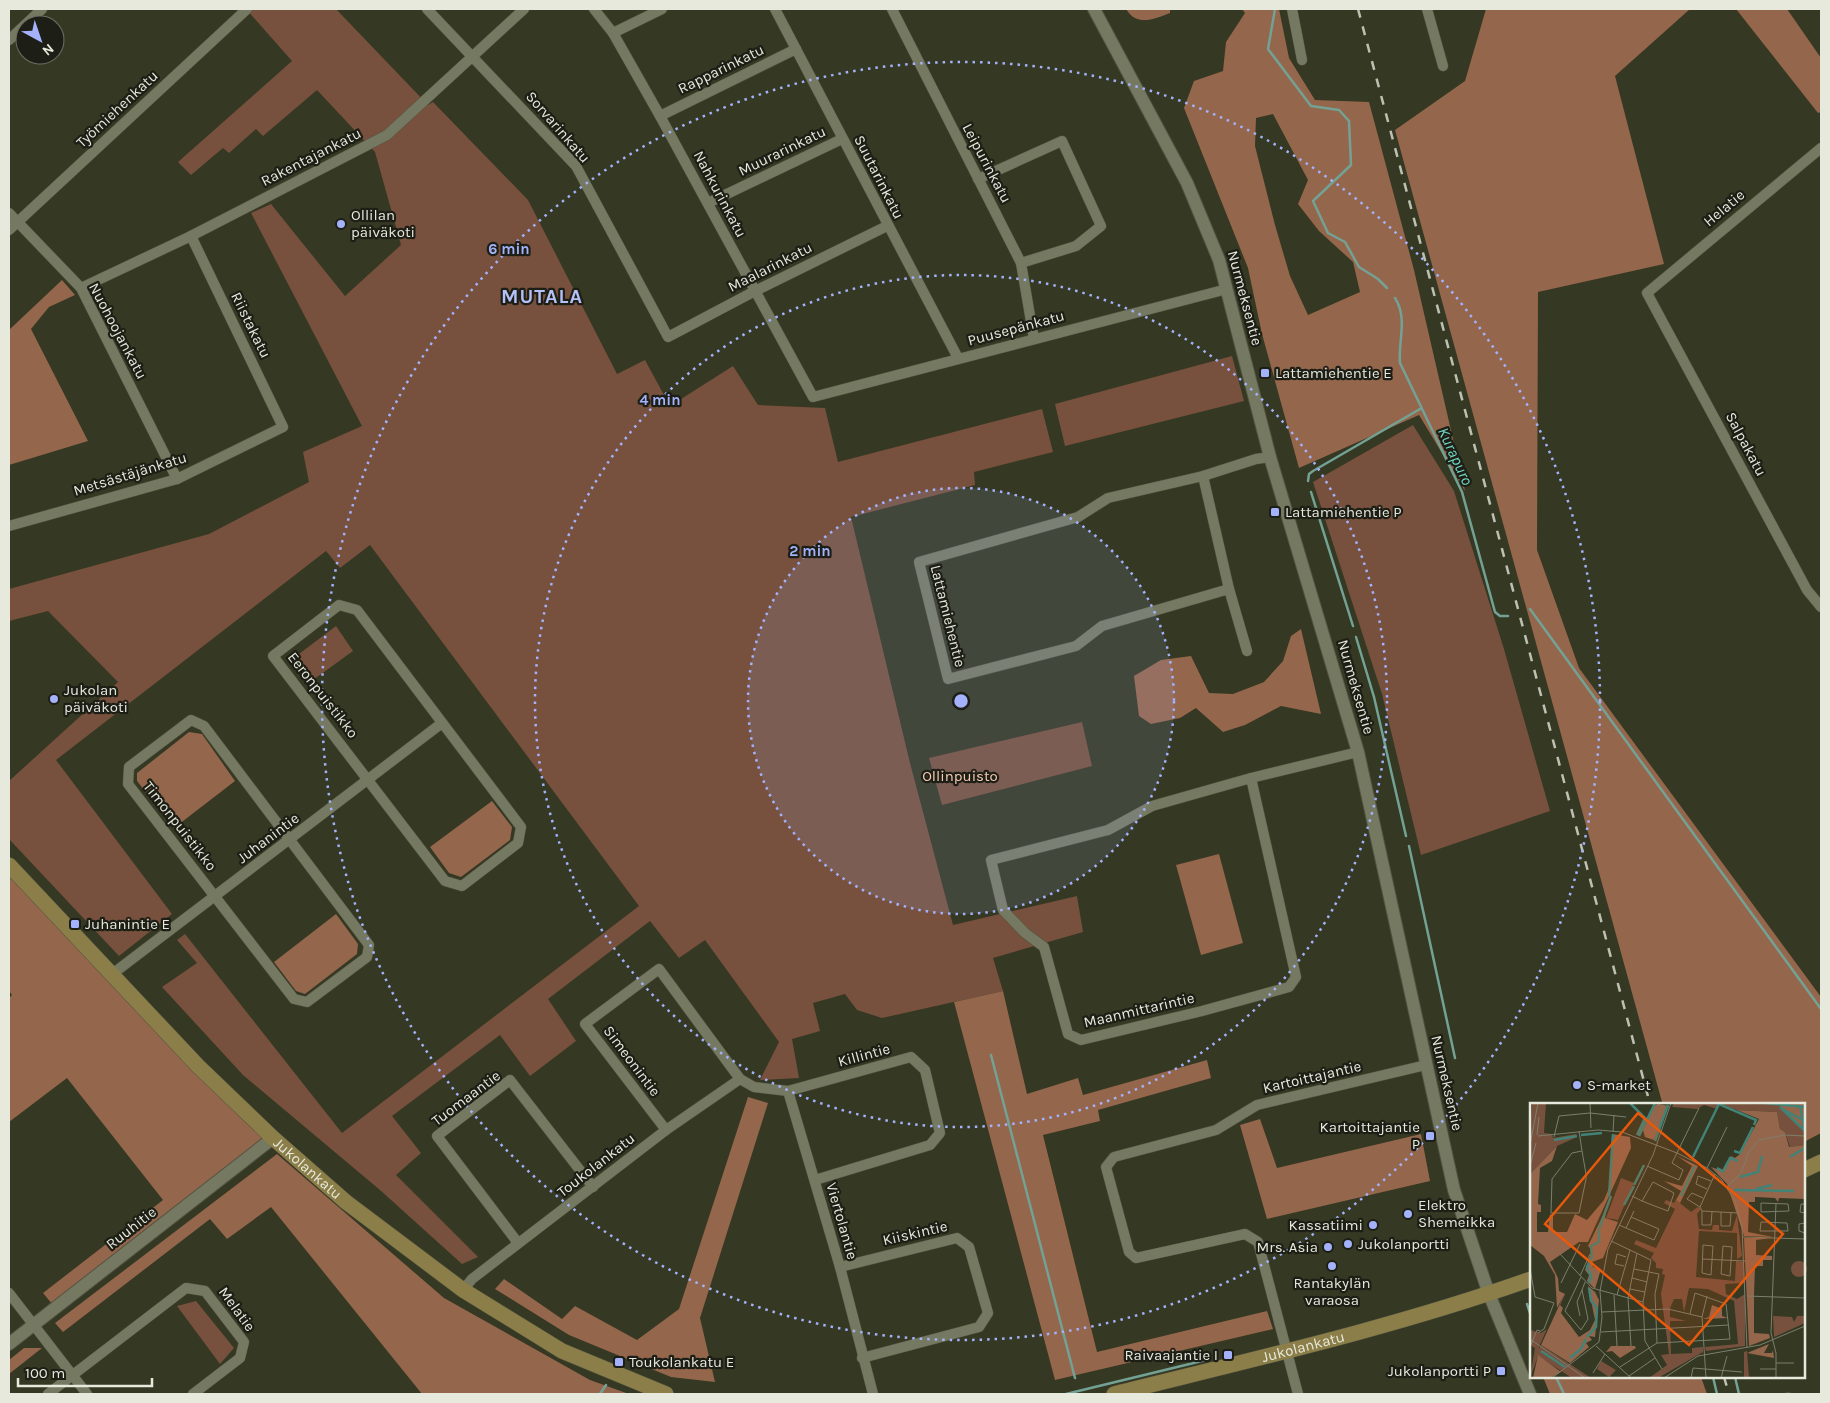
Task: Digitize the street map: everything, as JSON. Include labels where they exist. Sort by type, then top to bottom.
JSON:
[{"type":"main road","name":"Jukolankatu","points":[[9,865],[192,1060],[273,1138],[346,1202],[463,1290],[562,1351],[666,1394]]},
{"type":"main road","points":[[1805,1170],[1821,1162]]},
{"type":"main road","name":"Jukolankatu","points":[[1114,1394],[1286,1351],[1490,1294],[1530,1278]]},
{"type":"street","points":[[9,40],[42,9]]},
{"type":"street","name":"Työmiehenkatu","points":[[9,230],[246,9]]},
{"type":"street","name":"Sorvarinkatu","points":[[428,9],[576,166],[668,338]]},
{"type":"street","name":"Rakentajankatu","points":[[81,288],[191,236],[387,135],[524,9]]},
{"type":"street","name":"Nahkurinkatu","points":[[594,9],[613,33],[814,397]]},
{"type":"street","points":[[613,33],[662,9]]},
{"type":"street","name":"Suutarinkatu","points":[[775,9],[887,226],[958,358]]},
{"type":"street","name":"Leipurinkatu","points":[[892,9],[1021,263],[1034,339]]},
{"type":"street","name":"Nurmeksentie","points":[[1094,9],[1187,183],[1208,231],[1227,288],[1270,457],[1358,752],[1454,1190],[1490,1294],[1530,1394]]},
{"type":"street","points":[[1292,9],[1302,60]]},
{"type":"street","points":[[1427,9],[1443,66]]},
{"type":"street","name":"Rapparinkatu","points":[[660,116],[796,49]]},
{"type":"street","name":"Muurarinkatu","points":[[708,203],[842,139]]},
{"type":"street","points":[[978,180],[1062,141],[1101,226],[1076,246],[1021,263]]},
{"type":"street","name":"Helatie","points":[[1647,293],[1821,148]]},
{"type":"street","name":"Nuohoojankatu","points":[[9,213],[81,288],[177,479]]},
{"type":"street","name":"Maalarinkatu","points":[[668,338],[754,291],[887,226]]},
{"type":"street","name":"Riistakatu","points":[[191,236],[283,427]]},
{"type":"street","name":"Puusepänkatu","points":[[814,397],[1227,288]]},
{"type":"street","name":"Salpakatu","points":[[1647,293],[1807,590],[1821,607]]},
{"type":"street","name":"Metsästäjänkatu","points":[[9,526],[177,479],[283,427]]},
{"type":"street","name":"Lattamiehentie","points":[[1229,589],[1102,626],[1076,646],[948,678],[919,562],[1078,517],[1108,498],[1203,476],[1256,459],[1270,457]]},
{"type":"street","points":[[1203,476],[1229,589],[1247,650]]},
{"type":"street","name":"Eeronpuistikko","points":[[369,779],[274,656],[339,605],[357,610],[442,723]]},
{"type":"street","name":"Timonpuistikko","points":[[215,896],[128,784],[129,767],[191,720],[204,726],[291,840]]},
{"type":"street","points":[[369,779],[445,881],[462,886],[476,876],[518,843],[520,827],[442,723]]},
{"type":"street","name":"Juhanintie","points":[[111,975],[291,840],[442,723]]},
{"type":"street","name":"Maanmittarintie","points":[[1250,778],[1296,977],[1289,987],[1202,1011],[1081,1040],[1068,1034],[1044,947],[1025,933],[1003,910],[991,860],[1108,830],[1152,806],[1250,778],[1358,752]]},
{"type":"street","points":[[215,896],[294,999],[308,1002],[367,957],[368,945],[291,840]]},
{"type":"street","name":"Simeonintie","points":[[666,1130],[585,1024],[659,969],[740,1078]]},
{"type":"street","name":"Killintie","points":[[788,1091],[912,1057],[925,1070],[940,1133],[930,1145],[815,1180]]},
{"type":"street","name":"Kartoittajantie","points":[[1286,1351],[1258,1242],[1245,1234],[1136,1258],[1129,1252],[1106,1167],[1114,1157],[1216,1130],[1257,1105],[1426,1065]]},
{"type":"street","points":[[740,1078],[754,1087],[788,1091]]},
{"type":"street","name":"Toukolankatu","points":[[463,1290],[472,1279],[518,1243],[666,1130],[740,1078]]},
{"type":"street","name":"Tuomaantie","points":[[518,1243],[437,1136],[510,1080],[593,1187]]},
{"type":"street","name":"Viertolantie","points":[[788,1091],[840,1266],[862,1358],[873,1394]]},
{"type":"street","name":"Ruuhitie","points":[[9,1344],[273,1138]]},
{"type":"street","name":"Kiiskintie","points":[[840,1266],[957,1238],[969,1247],[988,1313],[979,1327],[862,1358]]},
{"type":"street","name":"Melatie","points":[[72,1375],[186,1288],[205,1291],[244,1342],[240,1358],[193,1394]]},
{"type":"street","points":[[9,1293],[87,1394]]},
{"type":"street","points":[[1286,1351],[1298,1394]]},
{"type":"street","points":[[48,1394],[72,1375]]},
{"type":"green space","points":[[246,9],[336,9],[428,105],[433,102],[528,200],[617,374],[645,360],[670,406],[733,366],[758,405],[825,408],[838,462],[1042,409],[1053,452],[974,472],[975,485],[851,517],[910,763],[953,925],[1077,896],[1083,932],[993,958],[1003,991],[882,1018],[857,1010],[845,994],[813,1003],[820,1031],[792,1039],[799,1078],[760,1080],[779,1042],[705,940],[679,958],[650,921],[548,999],[576,1041],[530,1076],[500,1035],[392,1116],[421,1153],[396,1175],[478,1257],[462,1264],[380,1190],[243,1075],[162,987],[197,963],[177,940],[185,934],[342,1133],[639,906],[370,545],[340,568],[326,551],[56,760],[172,914],[119,956],[9,839],[9,781],[118,682],[48,611],[9,621],[9,589],[209,534],[309,482],[303,452],[362,426],[251,213],[271,204],[345,296],[401,245],[375,152],[317,90],[263,136],[256,129],[229,153],[223,148],[191,175],[178,162],[292,61]]},
{"type":"green space","points":[[1232,356],[1244,401],[1065,446],[1055,404]]},
{"type":"green space","points":[[1413,425],[1454,491],[1504,649],[1550,811],[1421,855],[1382,694],[1313,482]]},
{"type":"green space","points":[[336,626],[353,651],[313,680],[295,657]]},
{"type":"green space","name":"Ollinpuisto","points":[[1082,722],[1092,766],[942,805],[929,758]]},
{"type":"green space","points":[[196,1301],[234,1348],[220,1364],[177,1306]]},
{"type":"shaded area","points":[[1126,9],[1170,9],[1170,13],[1152,19],[1141,20],[1130,15]]},
{"type":"shaded area","points":[[1242,9],[1279,9],[1289,58],[1315,100],[1369,102],[1414,270],[1465,491],[1419,415],[1299,468],[1262,334],[1248,268],[1184,108],[1194,81],[1223,71],[1226,42],[1245,13]],"holes":[[[1273,114],[1308,180],[1298,204],[1319,231],[1353,262],[1360,292],[1308,315],[1290,276],[1275,225],[1255,146],[1256,118]]]},
{"type":"shaded area","points":[[1486,9],[1690,9],[1615,76],[1664,264],[1538,292],[1537,550],[1579,668],[1821,997],[1821,1133],[1805,1141],[1805,1103],[1662,1102],[1395,130],[1465,81]]},
{"type":"shaded area","points":[[1736,9],[1787,9],[1821,58],[1821,112],[1818,113]]},
{"type":"shaded area","points":[[62,280],[75,295],[49,307],[31,329],[88,441],[9,465],[9,330]]},
{"type":"shaded area","points":[[1301,629],[1321,714],[1281,706],[1245,725],[1223,732],[1196,708],[1180,718],[1151,724],[1139,716],[1134,676],[1161,660],[1191,656],[1209,693],[1233,694],[1264,682],[1283,661],[1291,636]]},
{"type":"shaded area","points":[[189,732],[202,734],[235,781],[174,828],[137,781],[137,773]]},
{"type":"shaded area","points":[[492,801],[512,827],[510,840],[461,877],[449,873],[430,847]]},
{"type":"shaded area","points":[[1219,854],[1243,943],[1201,955],[1176,865]]},
{"type":"shaded area","points":[[9,870],[265,1140],[53,1305],[43,1293],[163,1200],[67,1078],[9,1122],[9,998],[12,995],[9,991]]},
{"type":"shaded area","points":[[336,914],[358,944],[357,954],[305,994],[296,991],[274,962]]},
{"type":"shaded area","points":[[1003,991],[1027,1094],[1078,1078],[1083,1095],[1207,1060],[1211,1078],[1098,1110],[1100,1121],[1043,1135],[1097,1352],[1267,1311],[1273,1329],[1055,1380],[954,1002]]},
{"type":"shaded area","points":[[748,1097],[768,1103],[700,1318],[715,1382],[671,1377],[569,1335],[495,1289],[504,1279],[562,1319],[575,1306],[637,1340],[679,1309]]},
{"type":"shaded area","points":[[1260,1119],[1277,1168],[1421,1134],[1430,1181],[1267,1219],[1240,1125]]},
{"type":"shaded area","points":[[277,1154],[444,1298],[590,1380],[629,1394],[422,1394],[271,1207],[227,1239],[210,1219],[63,1332],[55,1323]]},
{"type":"shaded area","points":[[24,1348],[42,1348],[9,1374],[9,1360]]},
{"type":"shaded area","points":[[1543,1378],[1701,1378],[1707,1394],[1550,1394]]},
{"type":"waterway","points":[[1275,9],[1268,49],[1311,106],[1339,110],[1349,121],[1351,165],[1313,201],[1328,233],[1345,242],[1359,267],[1378,279],[1387,288]]},
{"type":"waterway","name":"Kurapuro","points":[[1395,298],[1399,306],[1402,322],[1400,363],[1462,492],[1495,612],[1500,616],[1508,616]]},
{"type":"waterway","points":[[1308,481],[1309,474],[1313,471],[1420,409]]},
{"type":"waterway","points":[[1311,492],[1353,626]]},
{"type":"waterway","points":[[1530,609],[1821,1009]]},
{"type":"waterway","points":[[1356,637],[1374,697],[1406,836]]},
{"type":"waterway","points":[[1409,846],[1455,1058]]},
{"type":"waterway","points":[[991,1055],[1075,1378]]},
{"type":"waterway","points":[[1527,1304],[1530,1313]]},
{"type":"waterway","points":[[1066,1394],[1206,1360]]},
{"type":"waterway","points":[[1556,1378],[1564,1394]]},
{"type":"waterway","points":[[1713,1378],[1717,1394]]},
{"type":"waterway","points":[[1735,1378],[1739,1394]]},
{"type":"waterway","points":[[600,1394],[606,1385]]},
{"type":"railway","points":[[1358,9],[1650,1103]]},
{"type":"railway","points":[[1724,1378],[1729,1394]]},
{"type":"place","name":"Ollilan päiväkoti","points":[[341,224]]},
{"type":"place","name":"Lattamiehentie E","points":[[1265,373]]},
{"type":"place","name":"Lattamiehentie P","points":[[1275,512]]},
{"type":"place","name":"Jukolan päiväkoti","points":[[54,699]]},
{"type":"place","name":"Juhanintie E","points":[[75,924]]},
{"type":"place","name":"S-market","points":[[1577,1085]]},
{"type":"place","name":"Kartoittajantie P","points":[[1430,1136]]},
{"type":"place","name":"Elektro Shemeikka","points":[[1408,1214]]},
{"type":"place","name":"Kassatiimi","points":[[1373,1225]]},
{"type":"place","name":"Jukolanportti","points":[[1348,1244]]},
{"type":"place","name":"Mrs. Asia","points":[[1328,1247]]},
{"type":"place","name":"Rantakylän varaosa","points":[[1332,1266]]},
{"type":"place","name":"Raivaajantie I","points":[[1228,1355]]},
{"type":"place","name":"Toukolankatu E","points":[[619,1362]]},
{"type":"place","name":"Jukolanportti P","points":[[1501,1371]]},
{"type":"district","name":"MUTALA","points":[[542,296]]}]
